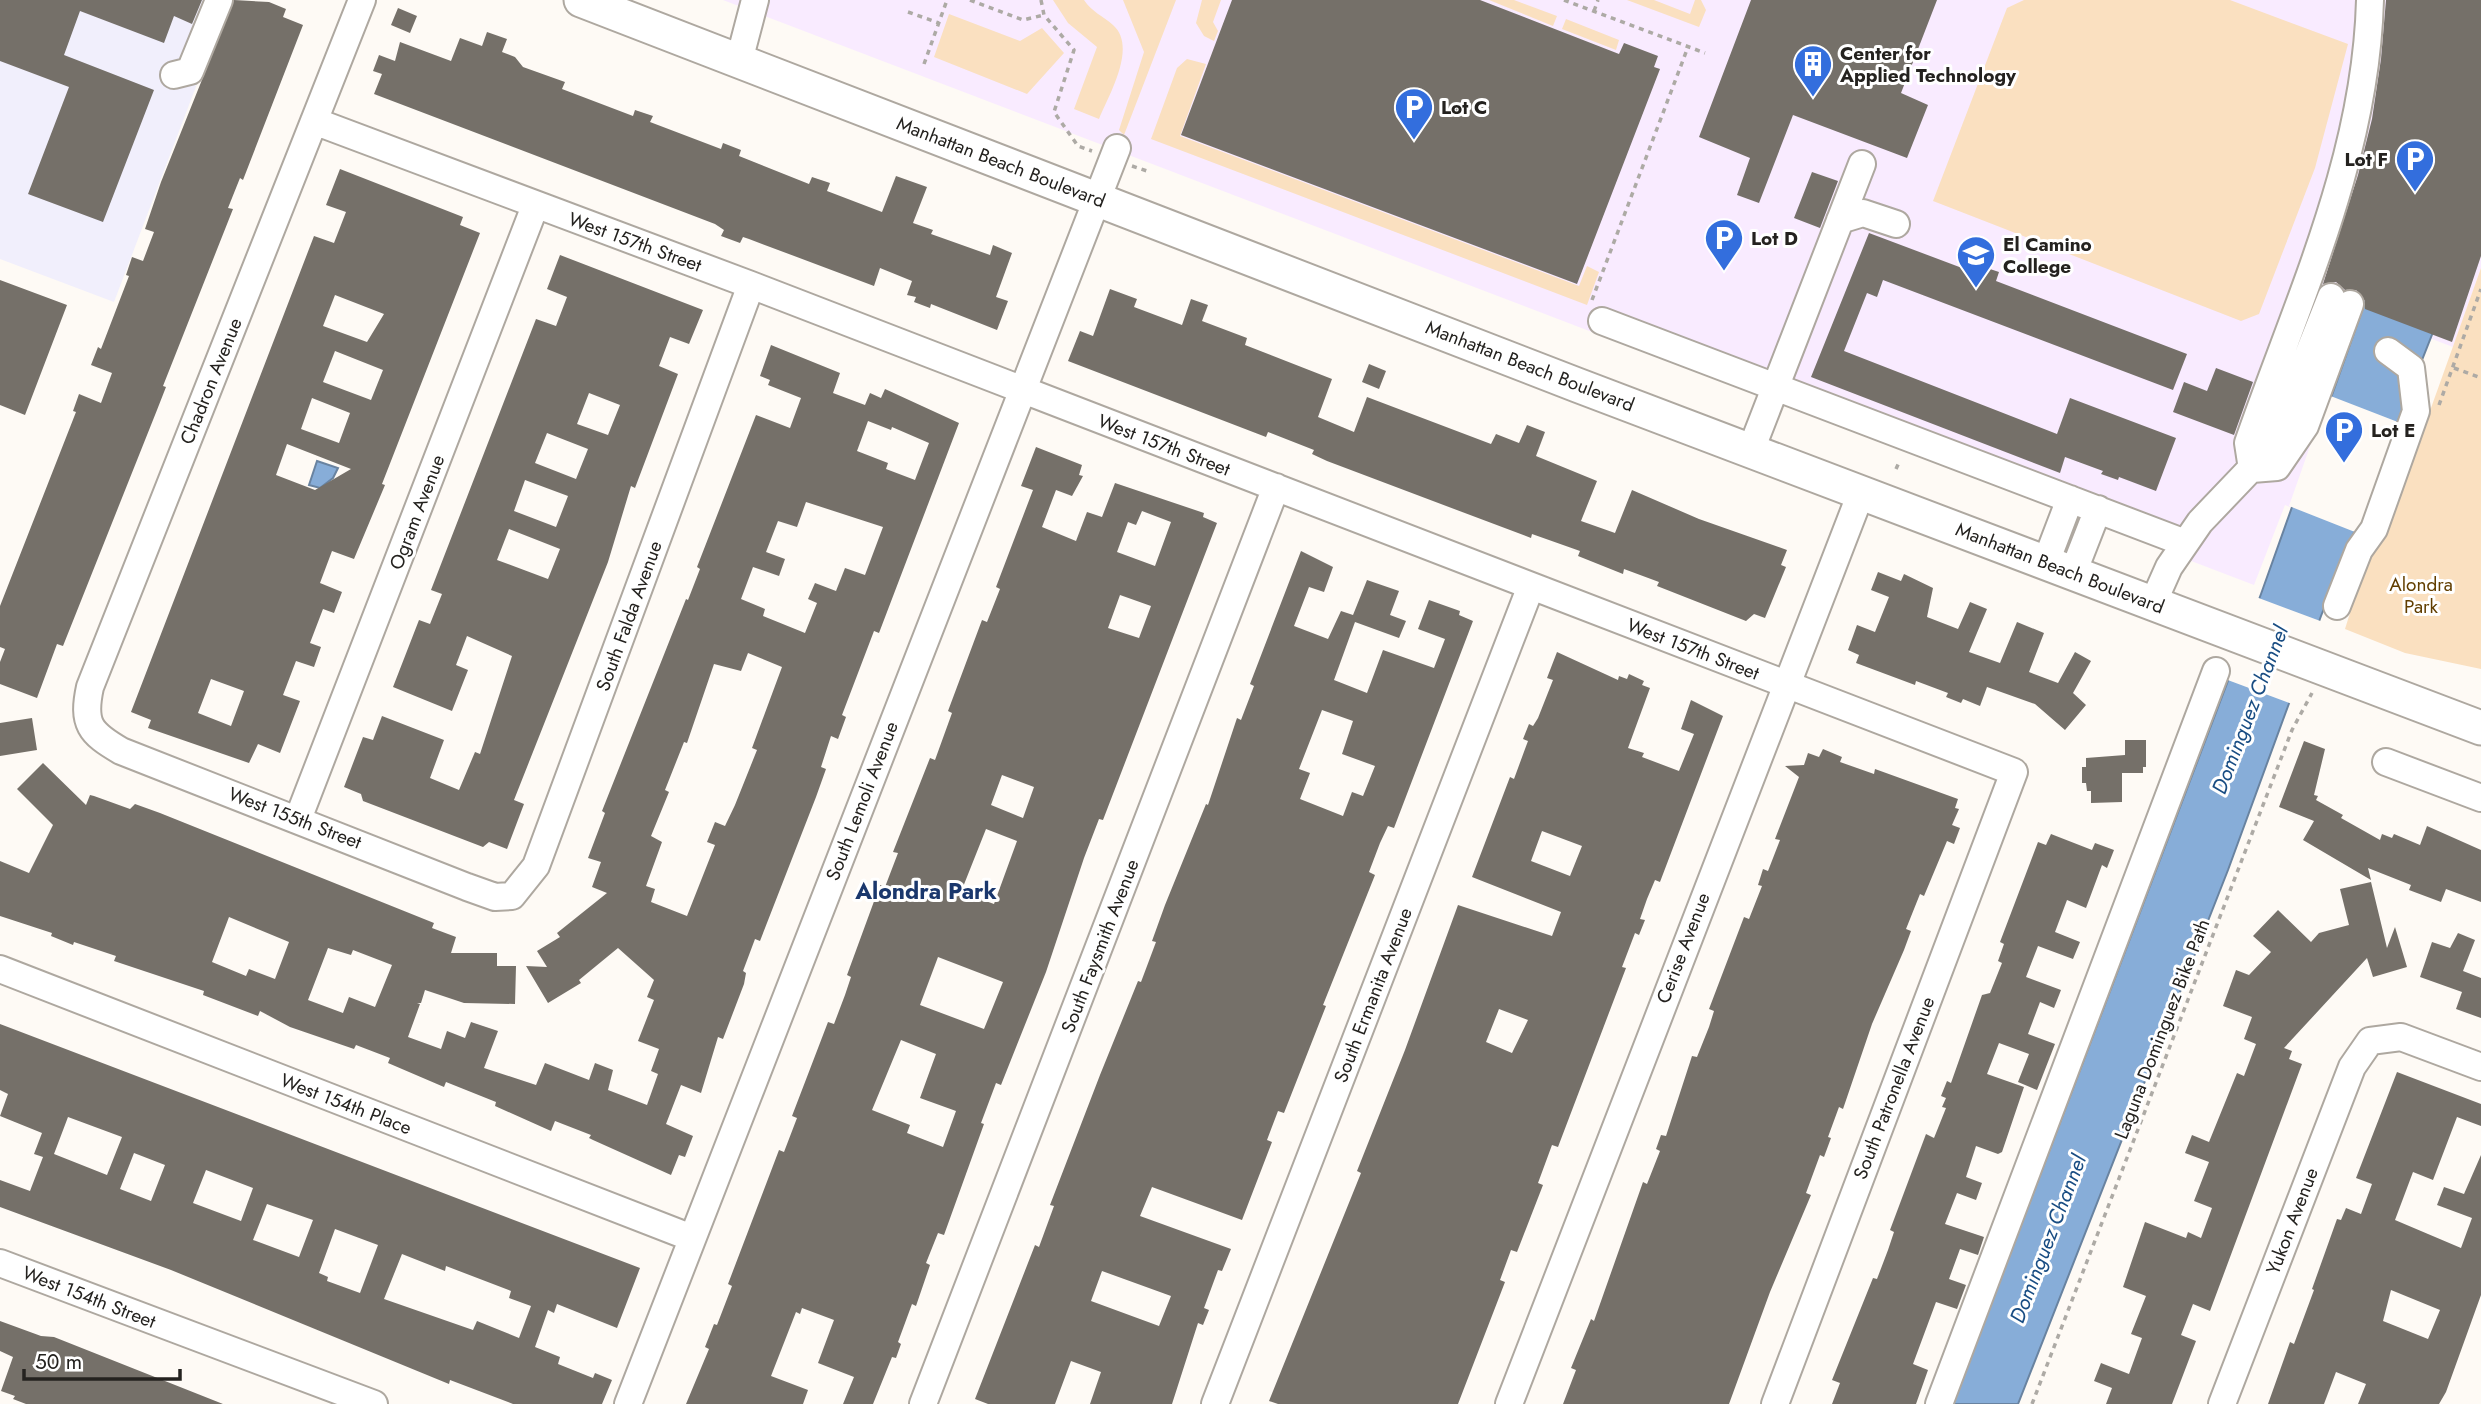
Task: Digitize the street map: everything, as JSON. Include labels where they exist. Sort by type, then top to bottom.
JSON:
[{"type":"main road","name":"Manhattan Beach Boulevard","points":[[581,0],[1861,493],[2481,728]]},
{"type":"street","points":[[174,75],[190,71],[219,0]]},
{"type":"street","name":"Chadron Avenue","points":[[121,751],[98,737],[87,723],[86,704],[90,687],[362,0]]},
{"type":"street","points":[[739,61],[755,0]]},
{"type":"street","points":[[2252,469],[2248,443],[2332,214],[2351,147],[2366,66],[2370,0]]},
{"type":"street","name":"West 157th Street","points":[[314,121],[751,285],[2014,772]]},
{"type":"street","name":"South Lemoli Avenue","points":[[628,1404],[1117,148]]},
{"type":"street","points":[[1751,450],[1862,164]]},
{"type":"street","name":"Ogram Avenue","points":[[298,819],[535,206]]},
{"type":"street","points":[[1840,220],[1863,213],[1896,224]]},
{"type":"street","name":"South Falda Avenue","points":[[467,887],[495,897],[512,896],[536,866],[751,285]]},
{"type":"street","points":[[2153,603],[2169,567],[2185,543],[2214,506],[2263,456],[2341,300]]},
{"type":"street","points":[[1596,312],[1775,386],[2185,543]]},
{"type":"street","points":[[2337,606],[2359,550],[2374,528],[2416,411],[2411,368],[2388,351]]},
{"type":"street","name":"South Faysmith Avenue","points":[[923,1404],[1276,487]]},
{"type":"street","name":"Cerise Avenue","points":[[1509,1404],[1784,684],[1861,493]]},
{"type":"street","points":[[2059,567],[2070,499]]},
{"type":"street","points":[[2059,567],[2098,509]]},
{"type":"street","name":"South Ermanita Avenue","points":[[1214,1404],[1531,586]]},
{"type":"street","points":[[1939,1404],[2216,671]]},
{"type":"street","name":"West 155th Street","points":[[121,751],[467,887]]},
{"type":"street","points":[[2386,762],[2481,798]]},
{"type":"street","name":"South Patronella Avenue","points":[[1775,1404],[2014,772]]},
{"type":"street","name":"West 154th Place","points":[[0,970],[692,1238]]},
{"type":"street","name":"Yukon Avenue","points":[[2222,1404],[2351,1067],[2370,1041],[2400,1037],[2481,1067]]},
{"type":"street","name":"West 154th Street","points":[[0,1263],[374,1404]]},
{"type":"path","points":[[924,64],[947,0]]},
{"type":"path","points":[[970,0],[1023,20],[1044,15]]},
{"type":"path","points":[[1041,0],[1044,15],[1074,50],[1054,112],[1079,146]]},
{"type":"path","points":[[1564,0],[1705,53]]},
{"type":"path","points":[[1594,11],[1598,0]]},
{"type":"path","points":[[908,12],[939,23]]},
{"type":"path","points":[[1596,312],[1688,47]]},
{"type":"path","points":[[2454,368],[2481,378]]},
{"type":"path","name":"Laguna Dominguez Bike Path","points":[[2032,1404],[2316,665]]},
{"type":"shaded area","points":[[0,0],[229,0],[114,302],[0,259]]},
{"type":"shaded area","name":"El Camino College","points":[[723,0],[2481,0],[2481,268],[2453,347],[2358,311],[2327,390],[2408,424],[2363,535],[2285,505],[2254,585]]},
{"type":"green space","points":[[1053,0],[1084,0],[1120,34],[1123,46],[1119,72],[1099,119],[1074,109],[1097,47],[1068,23]]},
{"type":"green space","points":[[1123,0],[1176,0],[1124,135],[1119,130],[1144,52]]},
{"type":"green space","points":[[1202,0],[1221,0],[1213,22],[1218,31],[1214,41],[1204,36],[1196,23]]},
{"type":"green space","points":[[1489,0],[1514,0],[1557,16],[1553,26]]},
{"type":"green space","points":[[1627,0],[1654,0],[1690,14],[1695,0],[1701,0],[1706,10],[1699,27]]},
{"type":"green space","points":[[2024,0],[2230,0],[2348,44],[2315,168],[2259,314],[2241,321],[1933,201],[2007,8]]},
{"type":"green space","points":[[949,14],[1020,41],[1042,28],[1064,53],[1027,94],[934,57]]},
{"type":"green space","points":[[1566,19],[1619,40],[1616,50],[1562,29]]},
{"type":"green space","points":[[1187,59],[1206,64],[1180,136],[1579,286],[1587,266],[1599,272],[1587,305],[1151,139],[1177,68]]},
{"type":"green space","name":"Alondra Park","points":[[2481,268],[2481,669],[2405,653],[2345,629],[2350,613],[2351,595],[2361,583],[2431,408]]},
{"type":"water","name":"Dominguez Channel","points":[[2399,207],[2437,322],[2321,616],[2228,870],[2018,1404],[1953,1404],[2261,594]]},
{"type":"water","points":[[317,461],[338,468],[333,478],[320,488],[309,485]]},
{"type":"pier","name":"Lot E","points":[[2328,395],[2403,424],[2360,534],[2289,506]]},
{"type":"pier","points":[[2256,597],[2323,622],[2292,704],[2225,679]]},
{"type":"building","points":[[0,0],[202,0],[192,24],[174,16],[164,43],[80,11],[64,55],[154,90],[103,222],[28,194],[69,87],[0,61]]},
{"type":"building","points":[[234,0],[269,2],[286,9],[283,17],[303,25],[243,180],[240,178],[228,208],[233,209],[163,386],[166,387],[157,410],[63,646],[57,644],[37,698],[0,684],[0,662],[5,649],[0,647],[0,606],[76,412],[73,411],[79,394],[101,403],[112,373],[91,365],[98,347],[101,349],[129,276],[126,275],[132,257],[143,261],[154,232],[145,229],[161,182]]},
{"type":"building","name":"Lot C","points":[[1232,0],[1480,0],[1619,54],[1624,43],[1658,56],[1654,67],[1660,69],[1577,284],[1181,135]]},
{"type":"building","name":"Center for Applied Technology","points":[[1751,0],[1937,0],[1901,93],[1928,105],[1907,158],[1793,115],[1759,203],[1737,195],[1750,158],[1699,137]]},
{"type":"building","name":"Lot F","points":[[2386,0],[2481,0],[2481,256],[2452,342],[2365,309],[2365,301],[2356,290],[2345,290],[2336,282],[2323,284],[2358,175],[2372,119]]},
{"type":"building","points":[[398,8],[417,16],[410,33],[391,25]]},
{"type":"building","points":[[487,32],[507,39],[502,52],[515,57],[523,67],[565,82],[562,89],[633,116],[635,110],[653,116],[650,122],[721,149],[723,143],[741,150],[739,156],[809,184],[812,177],[830,183],[827,191],[882,212],[896,176],[927,187],[913,223],[933,230],[931,234],[990,255],[993,245],[1012,253],[996,297],[1008,301],[997,330],[931,304],[930,308],[914,302],[916,297],[907,295],[912,281],[880,268],[874,286],[743,237],[740,243],[721,236],[724,230],[715,224],[374,94],[382,74],[373,71],[379,55],[395,61],[400,42],[451,61],[460,38],[482,46]]},
{"type":"building","points":[[340,169],[463,217],[460,225],[480,233],[382,484],[385,485],[354,559],[332,551],[320,583],[342,592],[334,613],[323,609],[310,643],[321,647],[314,667],[296,661],[283,695],[300,701],[280,753],[258,744],[249,763],[148,728],[151,720],[131,712],[314,236],[334,243],[346,212],[326,205]],"holes":[[[335,295],[384,314],[367,342],[323,326]],[[335,351],[383,370],[371,400],[323,382]],[[312,398],[350,413],[339,443],[301,429]],[[287,444],[351,469],[315,490],[276,475]],[[211,679],[244,691],[231,726],[198,713]]]},
{"type":"building","points":[[1812,172],[1838,181],[1820,228],[1794,218]]},
{"type":"building","points":[[1869,233],[1978,274],[1981,266],[1999,272],[1996,281],[2187,354],[2173,390],[1883,280],[1877,297],[1867,293],[1844,351],[2057,434],[2070,398],[2176,438],[2156,491],[2119,477],[2118,480],[2101,474],[2103,471],[2065,457],[2060,473],[1811,377]]},
{"type":"building","points":[[560,255],[703,310],[689,344],[670,337],[659,366],[678,374],[635,488],[631,486],[608,562],[514,800],[524,804],[507,849],[489,842],[483,847],[363,801],[361,794],[344,787],[363,737],[373,740],[382,716],[444,740],[430,778],[459,790],[475,752],[480,754],[512,656],[467,636],[456,665],[468,670],[452,711],[393,687],[419,620],[430,624],[442,594],[431,590],[536,319],[556,326],[567,297],[547,289]],"holes":[[[589,393],[620,405],[608,435],[577,424]],[[547,433],[588,449],[576,479],[535,463]],[[525,480],[568,496],[556,527],[514,511]],[[509,529],[560,549],[548,579],[497,560]]]},
{"type":"building","points":[[0,280],[67,305],[25,415],[0,405]]},
{"type":"building","points":[[1110,289],[1137,299],[1134,307],[1182,325],[1191,299],[1208,305],[1202,321],[1247,338],[1245,345],[1332,379],[1318,417],[1354,432],[1367,397],[1491,444],[1496,434],[1519,443],[1527,425],[1545,432],[1536,456],[1597,481],[1581,521],[1615,533],[1632,490],[1699,519],[1787,550],[1781,565],[1786,567],[1765,618],[1754,614],[1746,621],[1657,586],[1659,582],[1624,569],[1623,574],[1578,556],[1580,551],[1532,534],[1531,538],[1327,461],[1312,454],[1314,450],[1268,432],[1266,437],[1068,361],[1080,331],[1093,336]]},
{"type":"building","points":[[771,345],[840,373],[833,393],[865,405],[870,393],[881,398],[885,389],[959,423],[879,633],[874,631],[842,715],[846,717],[838,739],[831,736],[821,767],[826,769],[816,797],[760,941],[755,939],[743,971],[746,973],[744,984],[723,1039],[718,1037],[701,1093],[681,1085],[666,1124],[693,1136],[685,1157],[679,1155],[671,1175],[589,1138],[591,1135],[555,1121],[551,1131],[495,1106],[496,1102],[446,1082],[444,1087],[388,1063],[390,1058],[356,1045],[354,1049],[290,1027],[260,1011],[258,1016],[203,995],[204,991],[114,961],[116,956],[74,942],[73,945],[51,936],[52,933],[0,916],[0,861],[29,873],[53,825],[17,789],[43,763],[86,805],[90,795],[130,809],[135,804],[160,813],[434,923],[432,928],[456,937],[451,953],[497,953],[497,966],[516,966],[515,1004],[464,1003],[425,990],[421,1003],[417,1003],[420,1004],[408,1037],[441,1049],[447,1031],[465,1038],[471,1022],[498,1031],[484,1068],[536,1085],[545,1063],[589,1080],[595,1063],[613,1070],[608,1090],[647,1105],[658,1074],[651,1071],[659,1049],[638,1041],[654,1000],[647,997],[654,980],[618,948],[579,980],[581,983],[548,1003],[526,966],[547,967],[537,951],[560,937],[557,933],[607,893],[592,887],[601,862],[588,858],[605,813],[602,811],[686,599],[688,600],[700,569],[697,567],[756,415],[790,428],[801,398],[768,385],[770,380],[760,376]],"holes":[[[868,421],[891,430],[892,427],[929,443],[915,480],[886,469],[888,463],[857,451]],[[806,502],[883,527],[865,575],[845,568],[836,591],[815,583],[808,599],[817,603],[805,633],[763,616],[765,609],[741,599],[753,567],[779,576],[785,559],[766,552],[778,521],[797,527]],[[748,653],[782,667],[752,748],[757,750],[735,805],[725,826],[715,822],[707,842],[715,845],[687,916],[651,902],[655,889],[646,886],[662,842],[651,836],[669,792],[665,790],[684,742],[687,743],[714,664],[741,671]],[[229,917],[289,942],[275,979],[249,969],[246,976],[212,962]],[[328,948],[351,955],[353,950],[392,965],[375,1007],[349,997],[343,1013],[308,1000]]]},
{"type":"building","points":[[1369,364],[1386,371],[1379,389],[1362,382]]},
{"type":"building","points":[[2216,368],[2253,382],[2234,435],[2173,412],[2184,382],[2207,391]]},
{"type":"building","points":[[1036,447],[1082,465],[1079,475],[1083,476],[1072,496],[1056,490],[1042,527],[1076,541],[1087,512],[1102,517],[1115,483],[1204,513],[1203,517],[1217,523],[1103,820],[1099,819],[1084,858],[1046,972],[1001,1085],[996,1083],[944,1235],[938,1233],[926,1263],[930,1265],[916,1306],[912,1304],[898,1342],[901,1344],[896,1358],[892,1357],[873,1404],[843,1404],[854,1377],[818,1363],[834,1320],[802,1308],[800,1314],[796,1312],[771,1376],[808,1390],[803,1404],[686,1404],[709,1349],[705,1347],[732,1286],[728,1284],[779,1150],[784,1152],[797,1118],[792,1116],[828,1022],[834,1024],[845,995],[851,977],[847,975],[880,885],[885,887],[898,853],[893,852],[930,758],[935,760],[952,713],[948,711],[982,620],[987,622],[1000,589],[996,587],[1033,490],[1021,486]],"holes":[[[1142,511],[1171,522],[1155,566],[1117,552],[1128,522],[1136,525]],[[1120,595],[1151,606],[1139,638],[1108,628]],[[1002,775],[1034,787],[1023,818],[991,805]],[[986,829],[1017,841],[994,904],[961,892]],[[938,957],[1003,982],[984,1029],[920,1005]],[[901,1040],[936,1054],[920,1098],[956,1111],[943,1147],[907,1133],[910,1125],[872,1110]]]},
{"type":"building","points":[[1301,551],[1333,567],[1324,592],[1309,587],[1294,626],[1328,639],[1341,611],[1353,615],[1367,580],[1399,591],[1390,615],[1406,621],[1399,638],[1355,622],[1334,680],[1367,693],[1383,650],[1434,668],[1445,639],[1418,629],[1429,600],[1460,611],[1459,615],[1473,621],[1394,828],[1388,826],[1380,843],[1369,872],[1375,875],[1323,1005],[1326,1006],[1284,1113],[1278,1111],[1267,1140],[1272,1142],[1242,1220],[1152,1187],[1140,1216],[1231,1249],[1222,1271],[1218,1270],[1204,1308],[1209,1310],[1203,1325],[1198,1323],[1172,1404],[1090,1404],[1101,1372],[1071,1361],[1055,1404],[988,1404],[975,1399],[1035,1245],[1039,1247],[1054,1206],[1050,1205],[1100,1075],[1138,981],[1141,982],[1156,942],[1152,941],[1165,905],[1206,804],[1208,805],[1237,718],[1241,720],[1254,686],[1250,684]],"holes":[[[1322,710],[1353,721],[1342,754],[1375,766],[1363,796],[1352,792],[1343,816],[1300,799],[1310,773],[1299,769]],[[1102,1271],[1171,1296],[1159,1326],[1091,1301]]]},
{"type":"building","points":[[1878,572],[1901,581],[1904,574],[1933,588],[1927,617],[1958,629],[1970,602],[1987,609],[1969,652],[2000,663],[2017,622],[2044,633],[2029,672],[2058,683],[2075,652],[2091,661],[2073,693],[2086,705],[2065,730],[2035,704],[1987,687],[1980,706],[1963,699],[1961,703],[1946,697],[1948,693],[1916,681],[1915,685],[1856,663],[1859,655],[1848,650],[1857,625],[1875,632],[1889,597],[1871,590]]},
{"type":"building","points":[[1557,652],[1618,680],[1619,676],[1627,679],[1629,674],[1644,681],[1642,685],[1650,688],[1628,748],[1644,753],[1642,757],[1679,771],[1694,734],[1681,729],[1691,700],[1723,716],[1660,882],[1655,880],[1647,899],[1640,919],[1645,920],[1639,935],[1635,933],[1622,967],[1626,968],[1558,1147],[1552,1145],[1538,1183],[1543,1185],[1517,1252],[1511,1250],[1500,1280],[1505,1282],[1458,1404],[1278,1404],[1269,1401],[1361,1173],[1357,1171],[1458,905],[1552,936],[1561,912],[1472,877],[1510,777],[1514,779],[1528,741],[1523,739],[1529,724],[1533,726],[1538,718],[1553,680],[1547,678]],"holes":[[[1542,831],[1582,846],[1570,876],[1531,861]],[[1499,1009],[1528,1020],[1512,1053],[1486,1042]]]},
{"type":"building","points":[[32,718],[37,750],[0,756],[0,723]]},
{"type":"building","points":[[2125,740],[2146,740],[2146,767],[2143,767],[2143,773],[2122,773],[2122,802],[2091,803],[2091,791],[2087,791],[2086,783],[2082,783],[2082,767],[2086,767],[2086,758],[2125,755]]},
{"type":"building","points":[[2304,741],[2325,749],[2314,795],[2318,796],[2316,800],[2343,815],[2341,818],[2380,840],[2382,834],[2392,838],[2394,834],[2420,845],[2427,826],[2481,850],[2481,902],[2446,889],[2441,902],[2409,890],[2411,885],[2368,868],[2371,880],[2303,840],[2314,821],[2279,807]]},
{"type":"building","points":[[1823,749],[1842,757],[1840,762],[1874,774],[1875,769],[1958,799],[1955,808],[1959,809],[1952,825],[1960,828],[1954,844],[1947,841],[1924,896],[1920,894],[1906,929],[1911,931],[1904,950],[1872,1024],[1843,1109],[1839,1107],[1824,1157],[1820,1155],[1806,1193],[1811,1195],[1770,1292],[1729,1404],[1563,1404],[1576,1370],[1571,1368],[1591,1319],[1594,1321],[1643,1182],[1647,1184],[1660,1151],[1656,1149],[1661,1135],[1666,1136],[1692,1056],[1697,1057],[1709,1027],[1714,1011],[1709,1009],[1744,917],[1749,919],[1762,886],[1758,885],[1763,869],[1768,871],[1780,840],[1775,839],[1799,777],[1785,766],[1804,765],[1808,753],[1819,757]]},
{"type":"building","points":[[2051,834],[2092,850],[2095,843],[2114,850],[2107,868],[2102,865],[2086,908],[2067,900],[2055,932],[2080,942],[2073,959],[2038,946],[2026,977],[2061,990],[2054,1008],[2040,1002],[2028,1034],[2055,1044],[2037,1090],[2018,1082],[2029,1054],[1999,1043],[1987,1074],[2024,1087],[2002,1152],[1998,1154],[1976,1146],[1966,1177],[1982,1183],[1976,1200],[1957,1193],[1945,1224],[1984,1237],[1978,1255],[1960,1249],[1949,1279],[1966,1285],[1957,1309],[1936,1302],[1913,1364],[1928,1370],[1916,1404],[1832,1404],[1840,1383],[1832,1380],[1873,1278],[1877,1279],[1894,1232],[1890,1230],[1926,1134],[1934,1138],[1946,1108],[1942,1107],[1946,1098],[1941,1096],[1947,1081],[1951,1083],[1982,995],[1990,993],[2002,963],[1998,961],[2004,944],[2000,942],[2038,842],[2046,845]]},
{"type":"building","points":[[2371,882],[2387,948],[2395,927],[2407,967],[2373,977],[2367,958],[2284,1048],[2292,1051],[2289,1059],[2302,1064],[2210,1311],[2193,1304],[2181,1335],[2196,1341],[2172,1404],[2106,1404],[2112,1388],[2094,1381],[2101,1363],[2129,1374],[2142,1338],[2131,1334],[2146,1296],[2123,1287],[2145,1222],[2186,1238],[2188,1232],[2201,1238],[2212,1208],[2194,1201],[2209,1162],[2185,1153],[2192,1135],[2209,1142],[2237,1073],[2244,1076],[2256,1044],[2244,1039],[2252,1017],[2223,1006],[2236,970],[2249,975],[2271,952],[2253,936],[2278,910],[2311,942],[2319,933],[2349,925],[2340,889]]},
{"type":"building","points":[[2458,933],[2475,940],[2463,971],[2481,978],[2481,1018],[2456,1009],[2462,992],[2420,977],[2432,942],[2450,948]]},
{"type":"building","points":[[0,1024],[640,1268],[617,1328],[557,1304],[554,1313],[548,1310],[535,1347],[560,1357],[558,1364],[593,1378],[595,1373],[612,1380],[602,1404],[513,1404],[450,1380],[449,1384],[171,1270],[0,1207],[0,1180],[30,1191],[43,1157],[34,1154],[42,1133],[0,1116],[8,1094],[0,1090]],"holes":[[[68,1117],[122,1137],[107,1175],[54,1154]],[[134,1153],[165,1165],[151,1201],[120,1189]],[[206,1170],[253,1188],[241,1221],[193,1203]],[[267,1204],[313,1220],[299,1257],[253,1240]],[[335,1229],[378,1245],[360,1293],[327,1281],[328,1277],[319,1273]],[[402,1254],[445,1271],[446,1266],[511,1291],[509,1298],[531,1306],[519,1338],[477,1321],[473,1330],[384,1299]]]},
{"type":"building","points":[[2397,1072],[2481,1104],[2481,1126],[2457,1117],[2433,1180],[2413,1172],[2395,1220],[2461,1248],[2472,1218],[2437,1205],[2444,1187],[2464,1194],[2481,1155],[2481,1295],[2446,1392],[2439,1404],[2358,1404],[2366,1384],[2336,1372],[2324,1404],[2268,1404],[2290,1342],[2294,1344],[2337,1219],[2341,1220],[2346,1208],[2361,1214],[2372,1184],[2356,1178]],"holes":[[[2391,1290],[2440,1310],[2428,1339],[2383,1321]]]},
{"type":"building","points":[[0,1321],[41,1336],[54,1337],[223,1404],[26,1404],[1,1391],[13,1357],[0,1351]]},
{"type":"place","name":"Center for Applied Technology","points":[[1813,98]]},
{"type":"place","name":"Lot C","points":[[1414,141]]},
{"type":"place","name":"Lot F","points":[[2415,193]]},
{"type":"place","name":"Lot D","points":[[1724,272]]},
{"type":"place","name":"El Camino College","points":[[1976,289]]},
{"type":"place","name":"Lot E","points":[[2344,464]]},
{"type":"district","name":"Alondra Park","points":[[926,891]]}]
